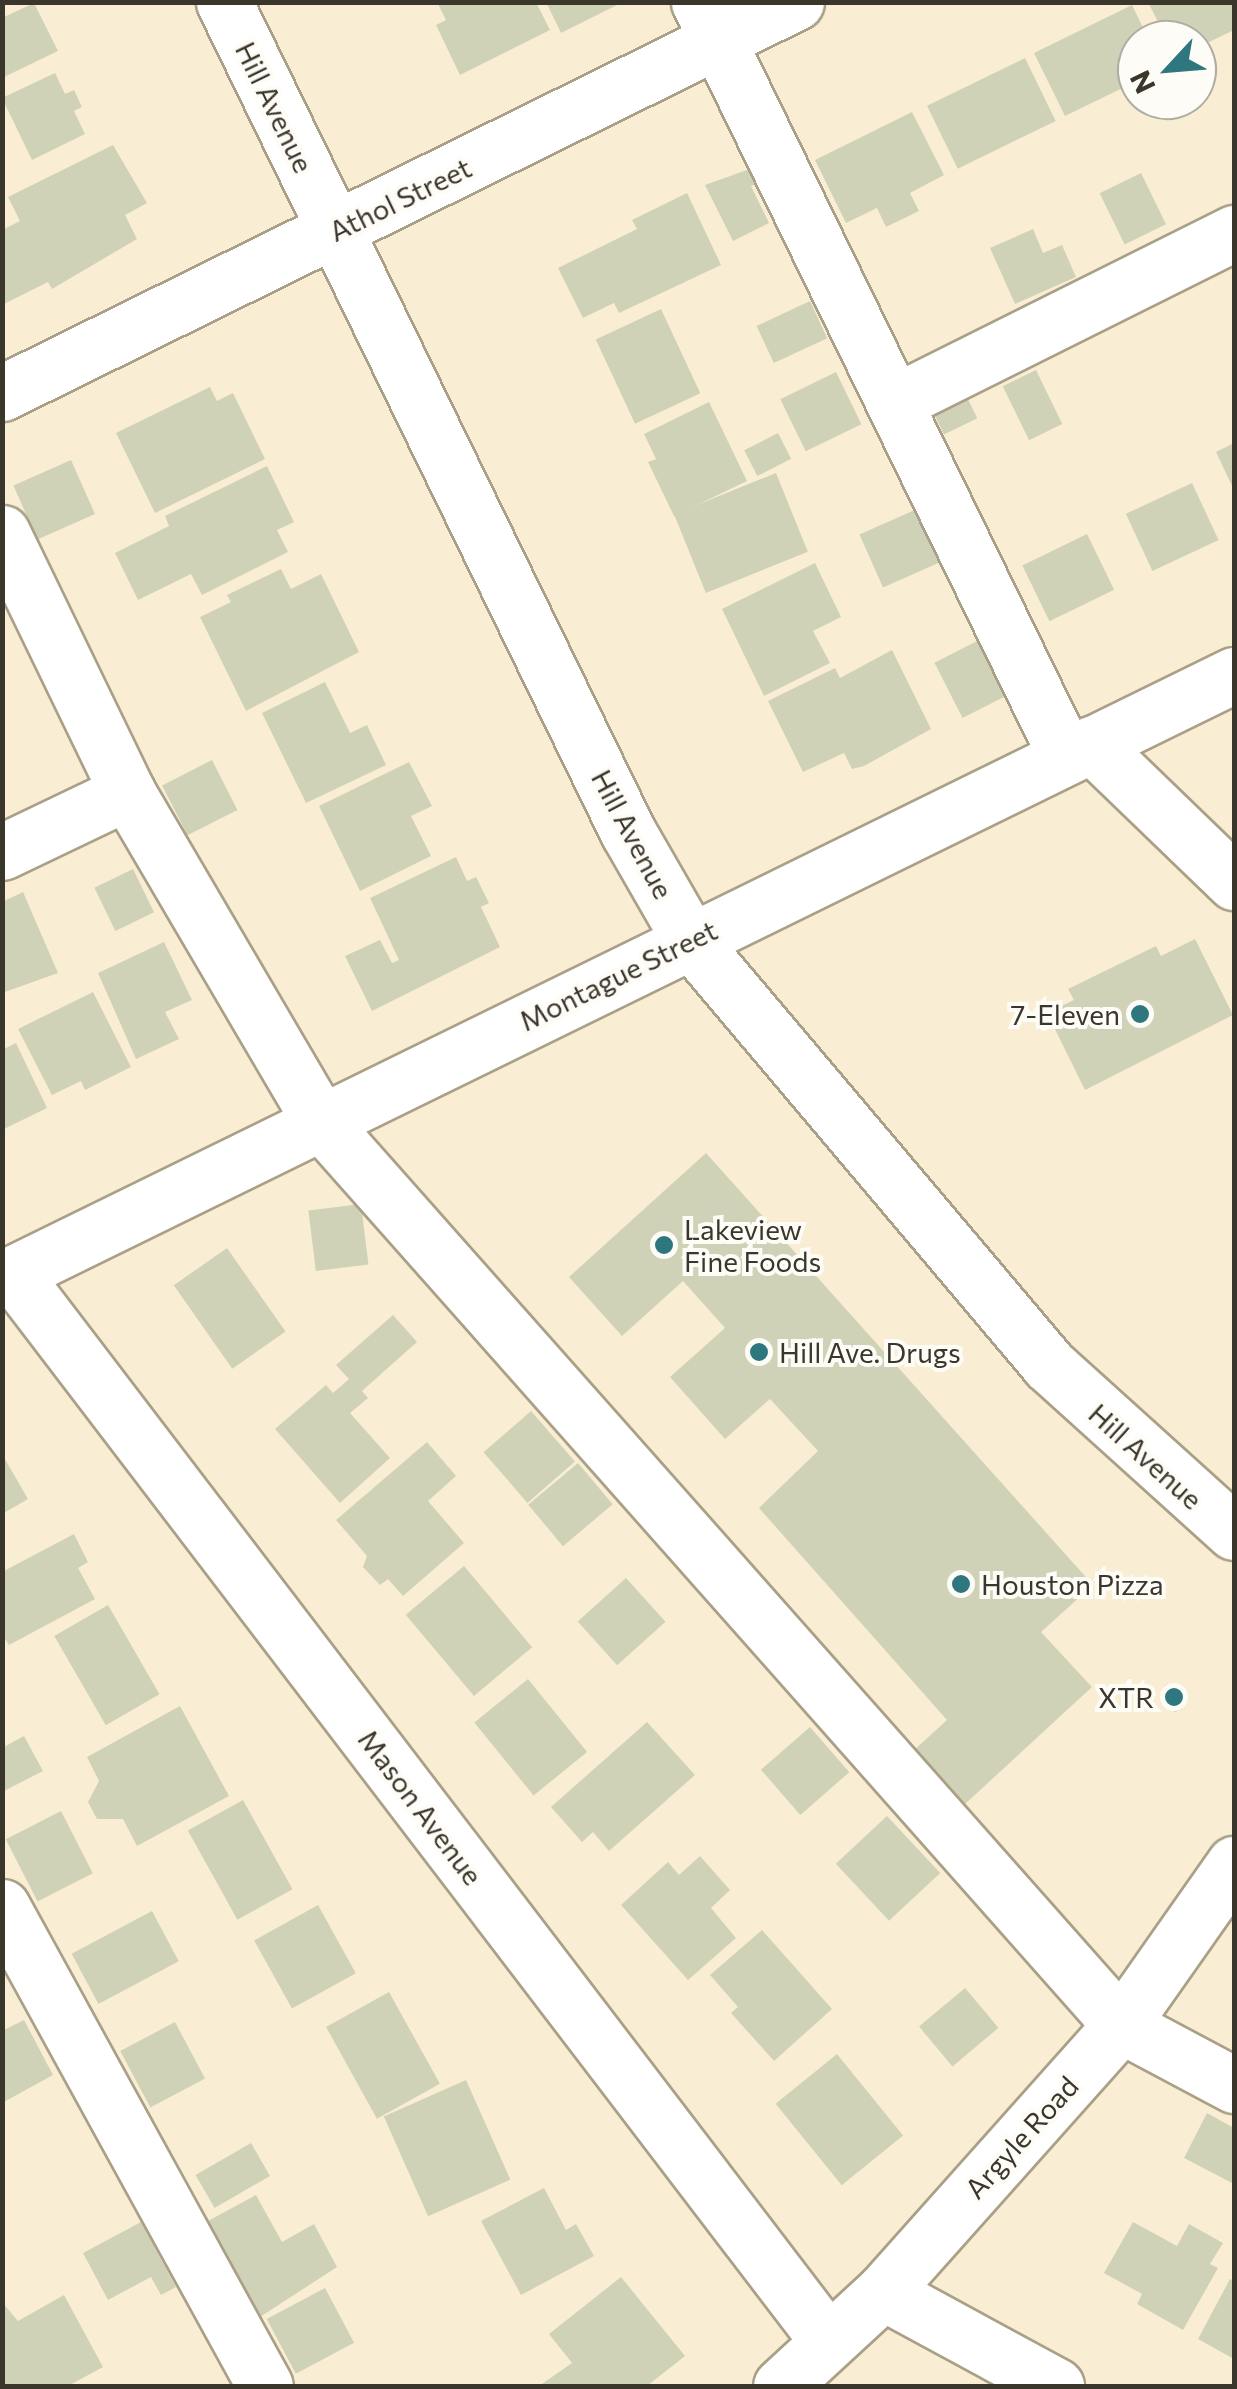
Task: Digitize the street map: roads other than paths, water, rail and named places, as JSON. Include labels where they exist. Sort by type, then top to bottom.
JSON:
[{"type":"street","name":"Hill Avenue","points":[[224,2],[628,832],[690,940],[1049,1366],[1209,1496],[1234,1532]]},
{"type":"street","name":"Athol Street","points":[[2,393],[335,231],[708,22],[796,2]]},
{"type":"street","points":[[708,22],[895,402],[1079,750],[1234,882]]},
{"type":"street","points":[[895,402],[1234,233]]},
{"type":"street","points":[[2,532],[126,792],[320,1121],[1121,2025],[1234,2085]]},
{"type":"street","name":"Montague Street","points":[[8,1276],[1234,675]]},
{"type":"street","points":[[2,852],[126,792]]},
{"type":"street","name":"Mason Avenue","points":[[8,1276],[828,2340]]},
{"type":"street","name":"Argyle Road","points":[[782,2386],[883,2292],[1121,2025],[1234,1864]]},
{"type":"street","points":[[2,1907],[264,2386]]},
{"type":"street","points":[[883,2292],[1056,2386]]},
{"type":"place","name":"7-Eleven","points":[[1140,1014]]},
{"type":"place","name":"Lakeview Fine Foods","points":[[664,1245]]},
{"type":"place","name":"Hill Ave. Drugs","points":[[759,1352]]},
{"type":"place","name":"Houston Pizza","points":[[961,1584]]},
{"type":"place","name":"XTR","points":[[1174,1697]]}]
